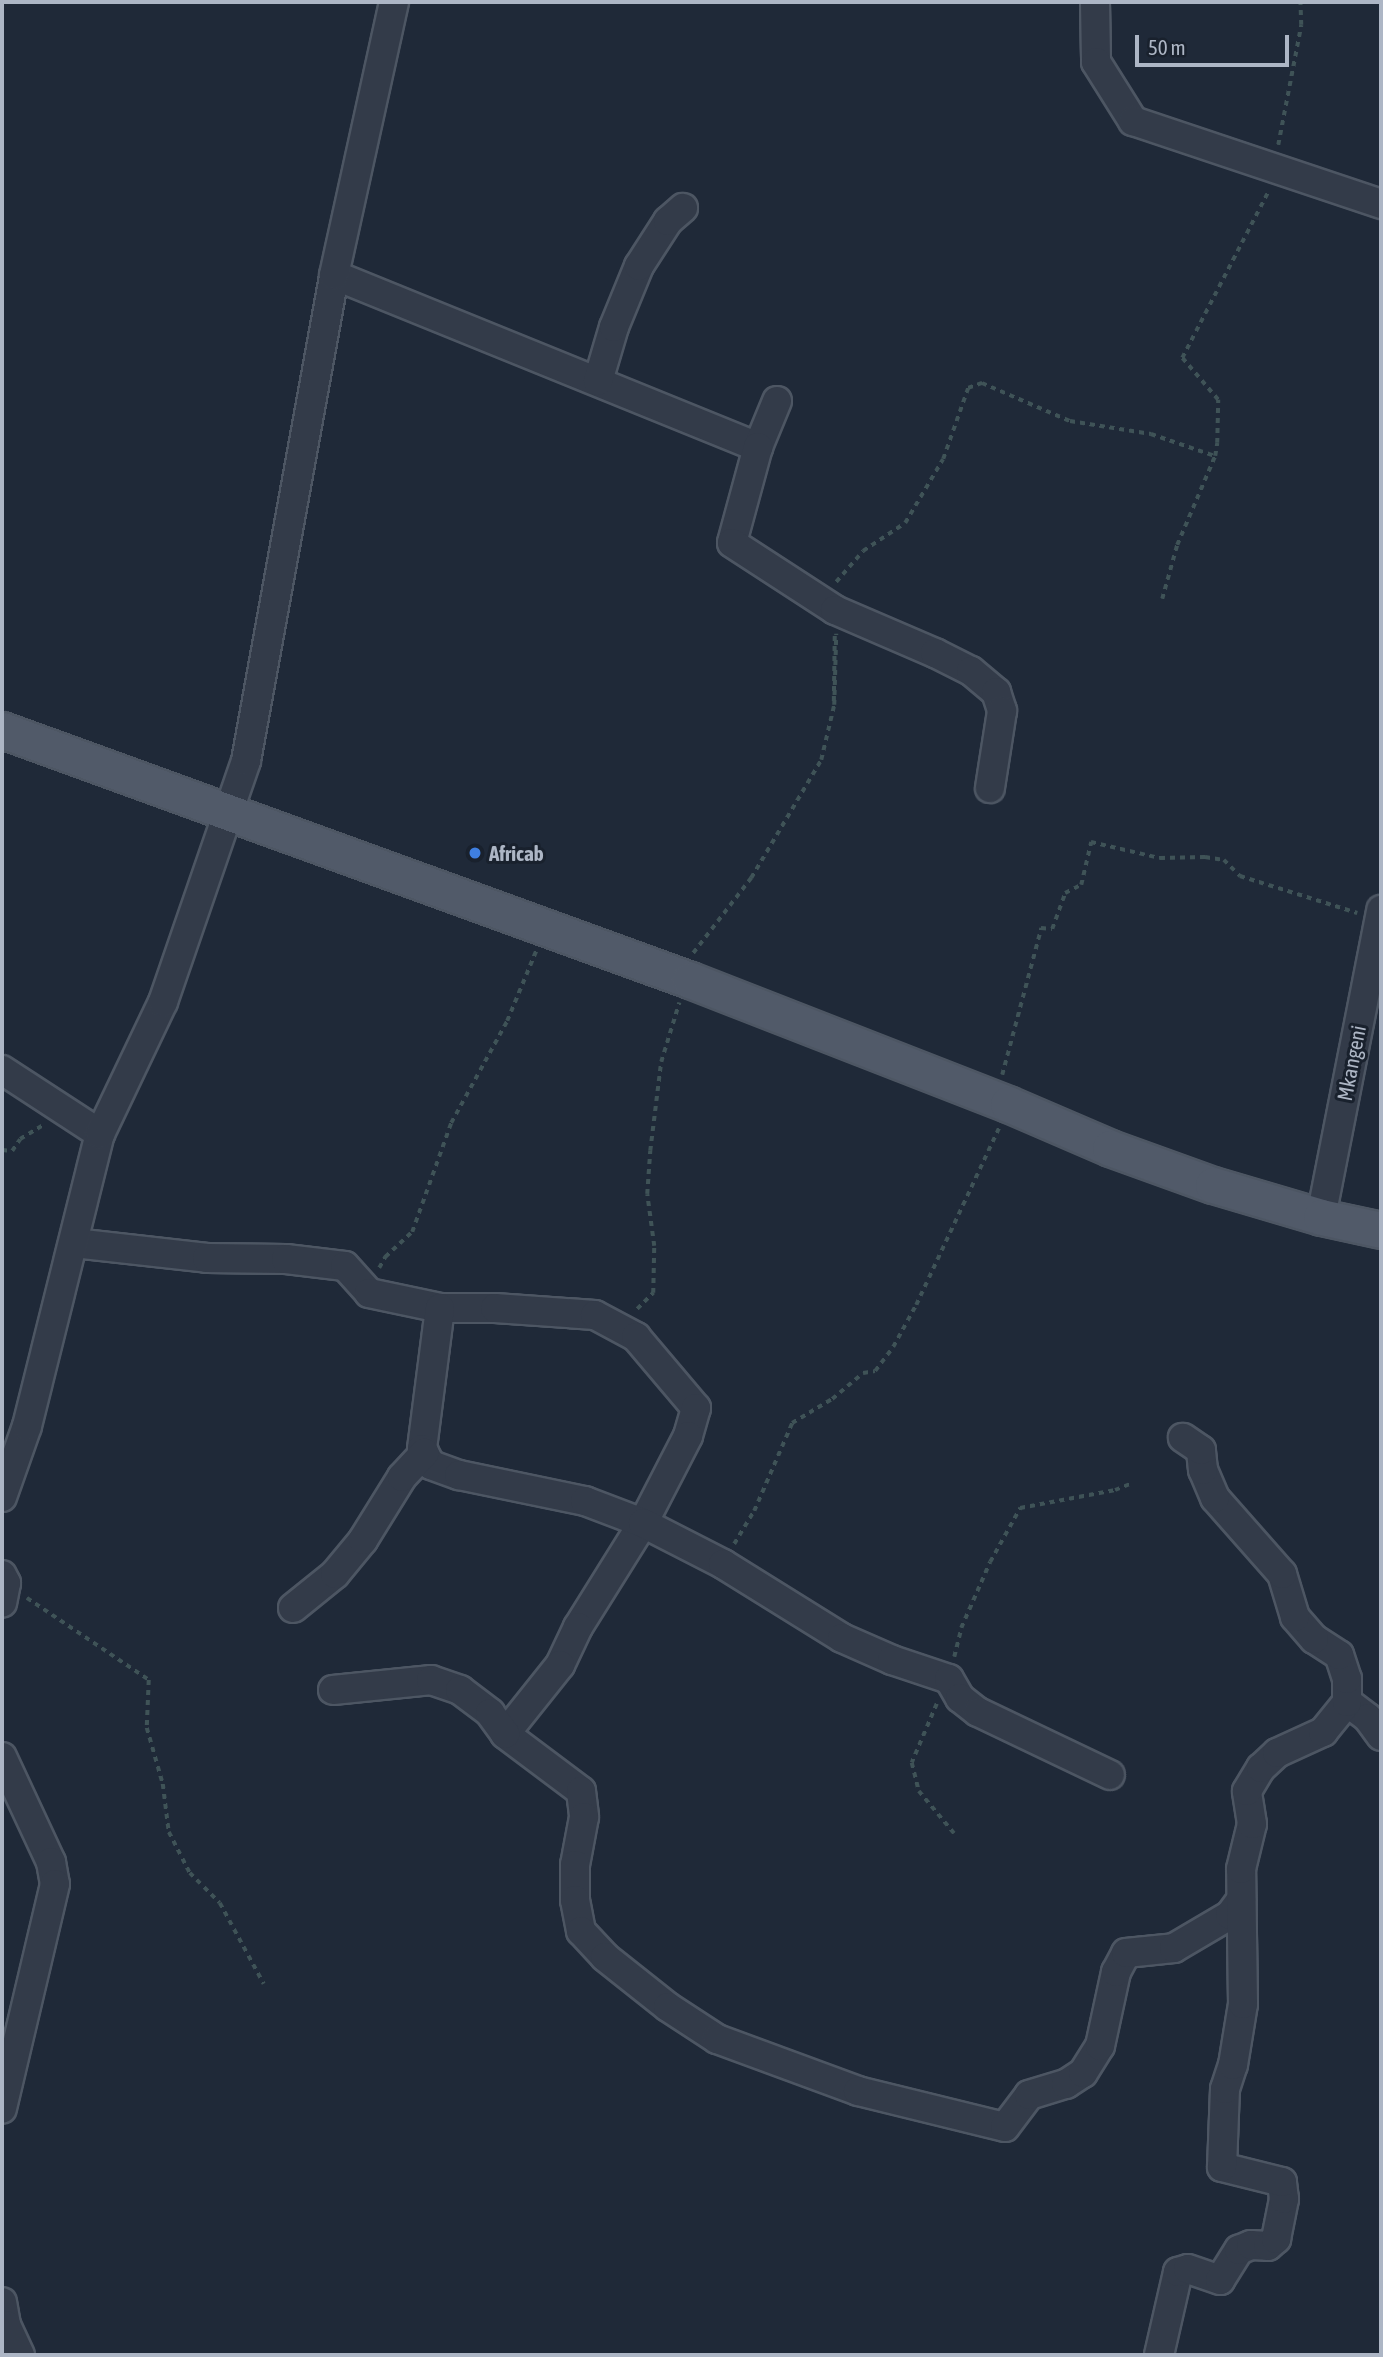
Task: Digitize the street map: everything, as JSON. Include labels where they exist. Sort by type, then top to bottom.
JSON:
[{"type":"main road","points":[[2,730],[227,809],[690,980],[1009,1104],[1110,1148],[1213,1185],[1321,1217],[1381,1230]]},
{"type":"street","points":[[2,1496],[27,1426],[100,1134],[163,1002],[227,809],[246,761],[255,696],[334,275],[394,2]]},
{"type":"street","points":[[1095,2],[1096,62],[1133,121],[1381,204]]},
{"type":"street","points":[[598,381],[614,327],[639,265],[668,221],[683,208]]},
{"type":"street","points":[[334,275],[758,447]]},
{"type":"street","points":[[776,401],[758,447],[732,543],[836,615],[935,653],[971,671],[996,692],[1002,711],[990,788]]},
{"type":"street","name":"Mkangeni","points":[[1321,1217],[1373,992],[1381,910]]},
{"type":"street","points":[[2,1070],[100,1134]]},
{"type":"street","points":[[74,1243],[207,1258],[286,1259],[345,1266],[369,1293],[440,1308],[495,1308],[595,1315],[636,1337],[696,1408],[688,1436],[643,1523],[584,1617],[560,1665],[505,1734]]},
{"type":"street","points":[[440,1308],[423,1431],[424,1453],[431,1465],[459,1475],[585,1501],[643,1523],[723,1564],[842,1637],[892,1660],[948,1679],[960,1698],[978,1712],[1110,1774]]},
{"type":"street","points":[[1159,2355],[1178,2272],[1188,2269],[1220,2280],[1239,2250],[1251,2245],[1268,2246],[1276,2239],[1284,2199],[1282,2182],[1222,2167],[1225,2089],[1233,2065],[1242,2004],[1241,1869],[1252,1824],[1247,1791],[1261,1769],[1277,1754],[1323,1732],[1347,1702],[1347,1679],[1339,1655],[1314,1639],[1295,1617],[1282,1574],[1215,1498],[1203,1470],[1201,1450],[1183,1438]]},
{"type":"street","points":[[293,1608],[335,1574],[363,1540],[402,1477],[424,1453]]},
{"type":"street","points":[[333,1690],[431,1680],[460,1690],[489,1713],[505,1734],[581,1791],[584,1817],[575,1865],[575,1900],[581,1931],[605,1957],[643,1984],[668,2007],[718,2039],[858,2091],[1005,2127],[1029,2095],[1066,2084],[1083,2073],[1100,2046],[1116,1972],[1126,1953],[1174,1948],[1230,1915],[1241,1900]]},
{"type":"street","points":[[1347,1702],[1368,1718],[1381,1736]]},
{"type":"street","points":[[2,1757],[51,1862],[55,1884],[2,2109]]},
{"type":"street","points":[[2,2302],[6,2325],[20,2355]]},
{"type":"path","points":[[1162,599],[1177,545],[1215,456],[1218,400],[1182,358],[1252,228],[1275,169],[1280,125],[1301,25],[1300,2]]},
{"type":"path","points":[[595,1315],[640,1308],[653,1293],[654,1246],[647,1194],[661,1062],[674,1015],[690,980],[693,950],[751,878],[821,760],[834,705],[834,584],[863,551],[905,523],[937,470],[968,388],[982,383],[1070,421],[1151,434],[1215,456]]},
{"type":"path","points":[[369,1293],[386,1257],[412,1232],[451,1123],[507,1021],[547,927]]},
{"type":"path","points":[[2,1150],[12,1151],[20,1139],[40,1128],[58,1106]]},
{"type":"path","points":[[954,1833],[919,1791],[912,1763],[948,1679],[961,1628],[990,1562],[1020,1508],[1091,1495],[1130,1484]]},
{"type":"path","points":[[3,1587],[149,1680],[147,1728],[163,1784],[169,1832],[190,1873],[220,1903],[264,1984]]},
{"type":"place","name":"Africab","points":[[475,853]]}]
